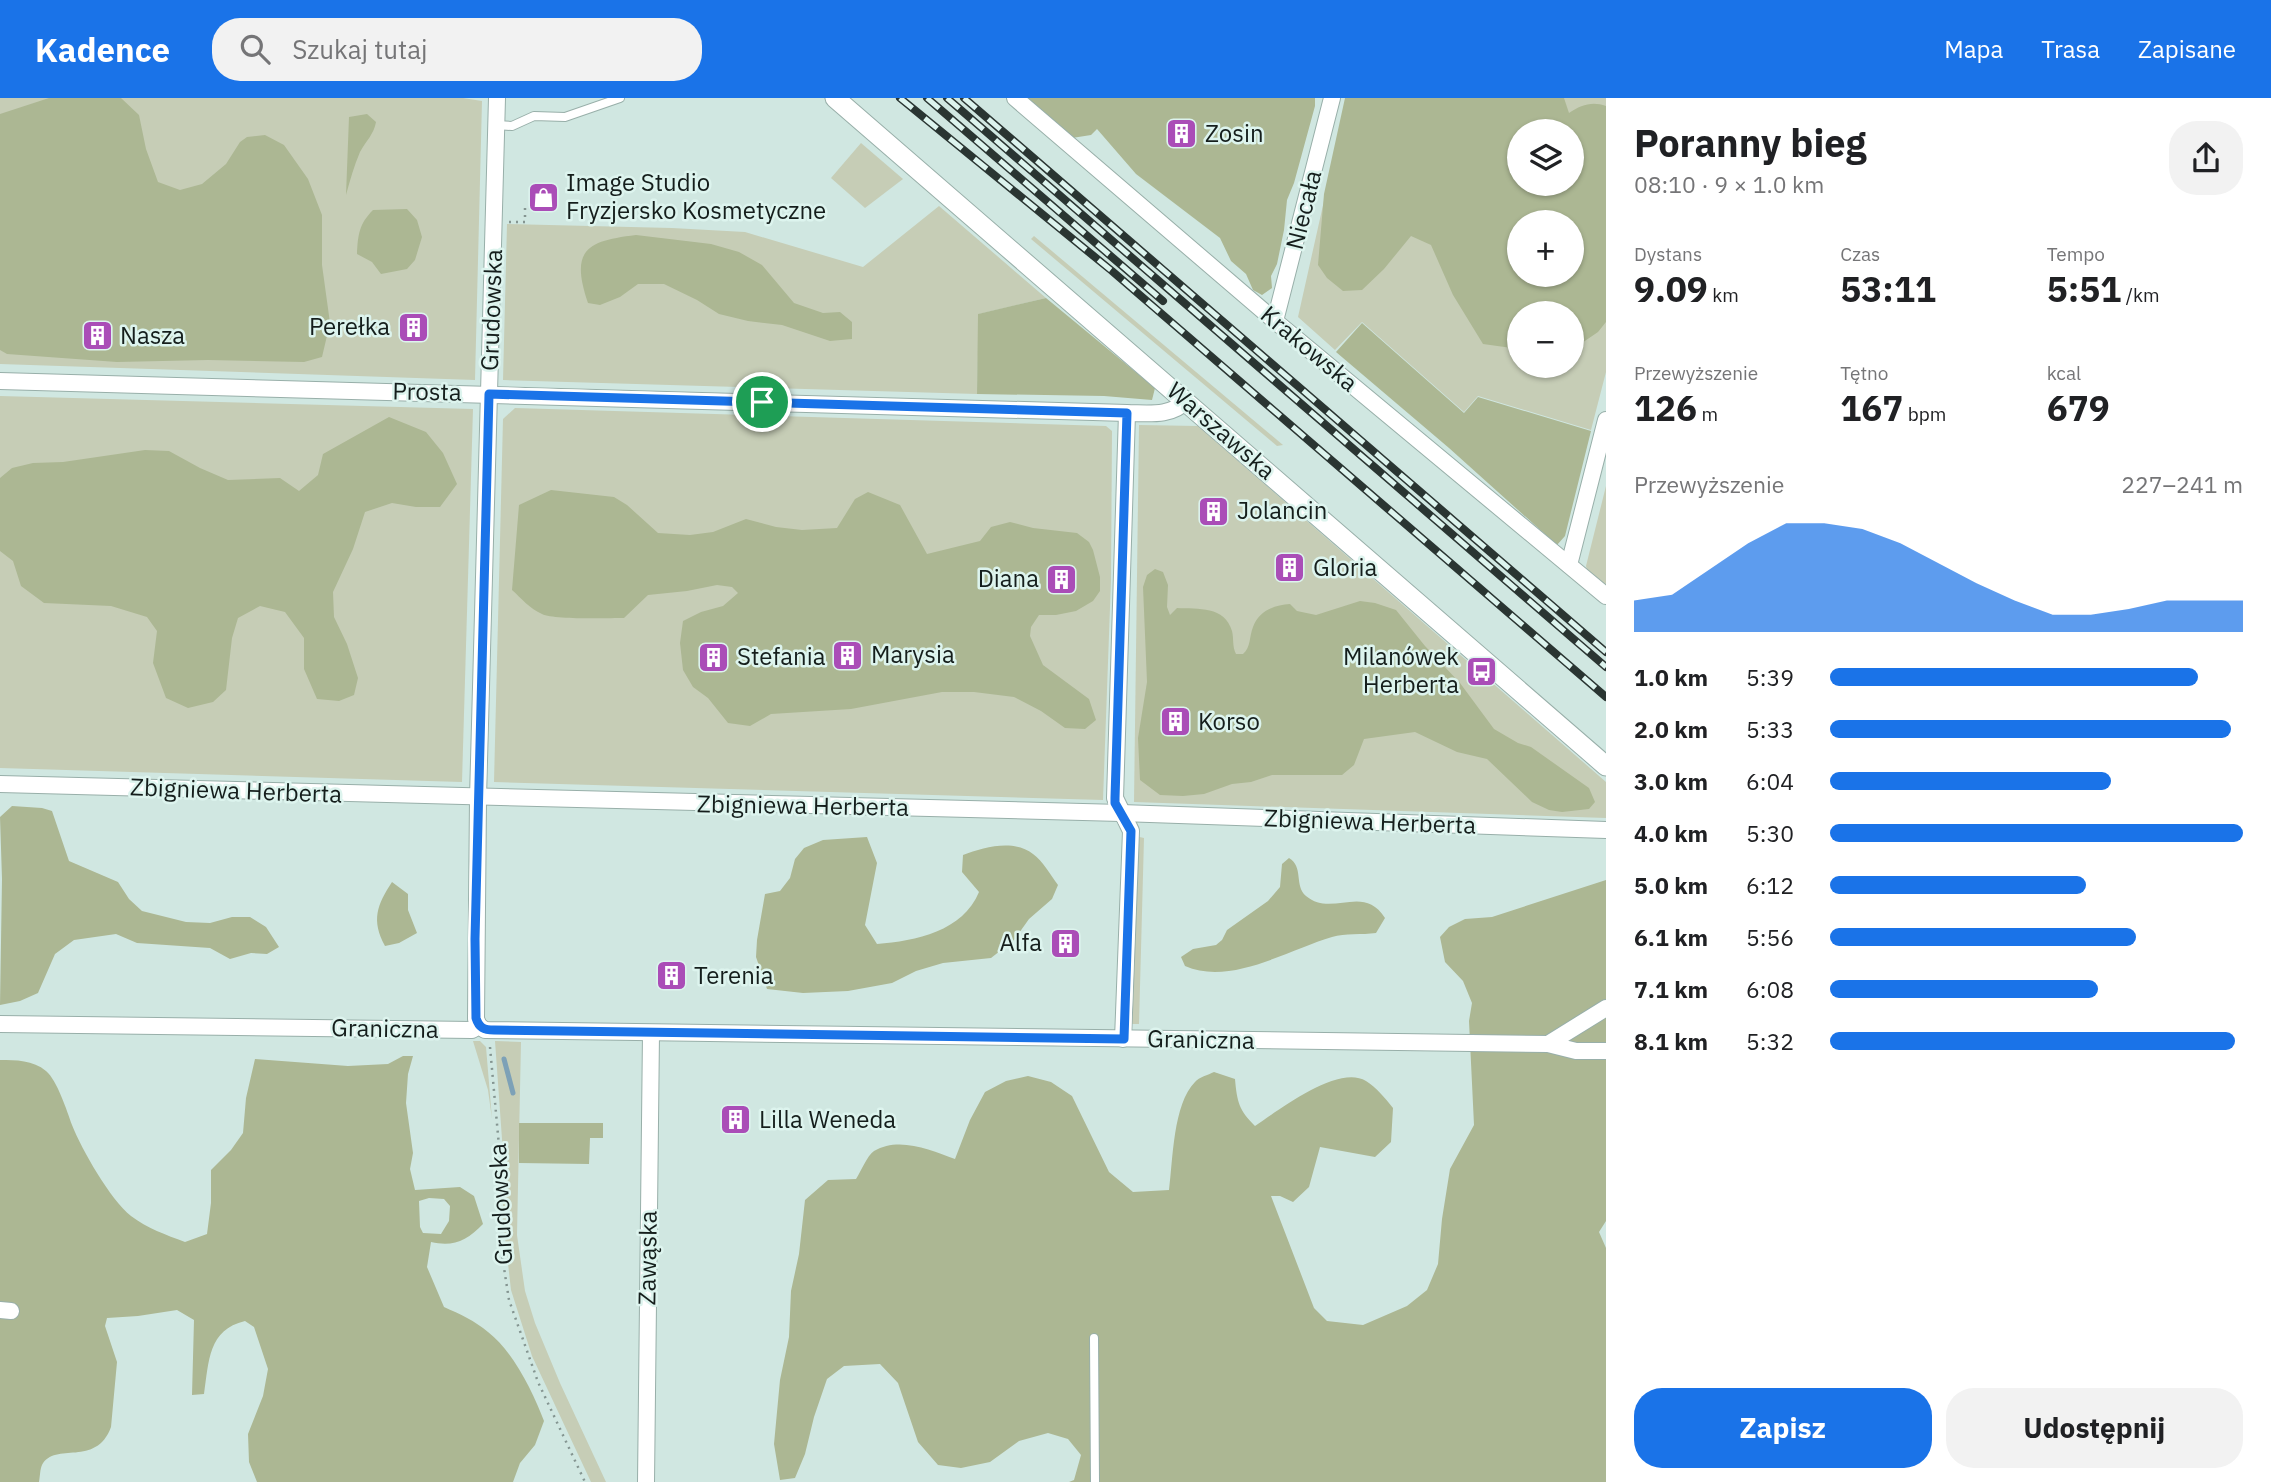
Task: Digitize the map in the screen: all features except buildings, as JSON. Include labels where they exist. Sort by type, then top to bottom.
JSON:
[{"type":"street","name":"Grudowska","points":[[479,1026],[476,1018],[475,942],[497,98]]},
{"type":"street","name":"Warszawska","points":[[835,98],[1606,766]]},
{"type":"street","name":"Krakowska","points":[[1015,98],[1275,321],[1606,596]]},
{"type":"street","name":"Niecała","points":[[1275,321],[1332,98]]},
{"type":"street","name":"Prosta","points":[[0,381],[1127,413],[1168,412],[1178,409],[1186,401]]},
{"type":"street","points":[[1124,1039],[1131,831],[1115,798],[1127,413]]},
{"type":"street","points":[[1569,565],[1606,420]]},
{"type":"street","name":"Zbigniewa Herberta","points":[[0,784],[1121,813],[1606,830]]},
{"type":"street","points":[[1548,1044],[1606,1008]]},
{"type":"street","name":"Graniczna","points":[[0,1024],[472,1030],[479,1026],[485,1030],[651,1033],[1548,1044],[1576,1051],[1606,1051]]},
{"type":"street","name":"Zawąska","points":[[646,1482],[651,1033]]},
{"type":"lane","points":[[496,125],[512,125],[534,116],[565,117],[620,98]]},
{"type":"lane","points":[[1094,1338],[1095,1482]]},
{"type":"path","points":[[502,222],[525,222],[525,208]]},
{"type":"path","name":"Grudowska","points":[[490,1043],[499,1146],[499,1236],[509,1300],[538,1382],[585,1482]]},
{"type":"green space","points":[[0,98],[463,98],[482,101],[475,380],[0,364]]},
{"type":"green space","points":[[49,98],[121,98],[139,115],[146,149],[158,182],[180,190],[202,184],[226,164],[240,142],[247,137],[265,135],[284,145],[308,179],[322,215],[322,265],[330,323],[322,357],[304,362],[117,362],[7,354],[0,350],[0,114]]},
{"type":"green space","points":[[1025,98],[1315,98],[1294,183],[1287,200],[1277,264],[1271,276],[1272,288],[1262,295],[1253,290],[1246,274],[1231,261],[1220,238],[1136,174],[1097,129],[1091,135],[1072,138]]},
{"type":"green space","points":[[1345,98],[1564,98],[1569,113],[1587,105],[1606,106],[1606,322],[1598,332],[1584,342],[1584,301],[1507,301],[1507,347],[1483,344],[1453,295],[1431,245],[1411,236],[1384,269],[1362,290],[1343,291],[1327,278],[1318,265],[1324,194]]},
{"type":"green space","points":[[1347,98],[1606,98],[1606,372],[1591,430],[1478,396],[1464,412],[1362,322],[1335,350],[1298,317]]},
{"type":"green space","points":[[367,114],[376,122],[375,126],[360,152],[346,195],[349,117]]},
{"type":"green space","points":[[861,143],[903,179],[865,208],[831,178]]},
{"type":"green space","points":[[939,206],[1046,298],[979,314],[977,394],[503,380],[507,224],[745,232],[863,267]]},
{"type":"green space","points":[[407,209],[417,220],[422,237],[415,260],[407,269],[381,274],[372,262],[357,254],[362,225],[373,210]]},
{"type":"green space","points":[[636,235],[711,244],[739,252],[762,265],[794,303],[823,313],[840,312],[852,322],[852,339],[830,341],[782,325],[719,314],[664,284],[638,284],[620,297],[600,305],[588,303],[581,271],[586,251],[605,241]]},
{"type":"green space","points":[[1034,236],[1283,445],[1277,446],[1031,239]]},
{"type":"green space","points":[[1046,298],[1155,388],[1152,400],[1104,396],[977,394],[978,314]]},
{"type":"green space","points":[[1362,323],[1464,413],[1478,397],[1591,431],[1565,536],[1557,545],[1336,352]]},
{"type":"green space","points":[[0,396],[473,409],[462,782],[0,768]]},
{"type":"green space","points":[[515,408],[1106,426],[1112,431],[1111,580],[1103,800],[494,782],[503,419]]},
{"type":"green space","points":[[389,417],[426,432],[443,453],[457,484],[440,507],[392,503],[365,512],[353,549],[333,592],[334,617],[347,644],[358,678],[354,695],[339,701],[317,699],[304,669],[304,638],[285,612],[260,606],[238,618],[232,638],[226,690],[213,702],[188,708],[166,698],[153,663],[157,631],[147,617],[111,606],[44,603],[21,586],[13,561],[0,551],[0,478],[12,468],[33,463],[63,462],[145,450],[169,451],[228,480],[280,478],[299,491],[318,475],[323,454]]},
{"type":"green space","points":[[1139,425],[1198,426],[1606,782],[1606,818],[1134,802]]},
{"type":"green space","points":[[1606,486],[1606,588],[1586,566]]},
{"type":"green space","points":[[551,490],[614,497],[658,533],[690,535],[713,532],[746,519],[802,530],[837,528],[855,499],[868,492],[900,505],[927,554],[980,541],[991,527],[1010,522],[1033,528],[1077,533],[1089,542],[1093,550],[1100,577],[1100,591],[1093,601],[1076,611],[1039,615],[1031,627],[1030,636],[1043,665],[1089,699],[1096,720],[1085,729],[1065,728],[1014,697],[974,692],[942,692],[851,709],[771,714],[750,726],[728,723],[708,698],[693,687],[683,670],[680,643],[683,621],[701,612],[723,606],[738,593],[732,587],[717,585],[648,595],[624,618],[548,616],[534,609],[512,590],[519,505]]},
{"type":"green space","points":[[1155,569],[1163,572],[1168,585],[1167,607],[1170,615],[1177,608],[1210,610],[1217,613],[1232,631],[1236,654],[1246,651],[1259,617],[1278,606],[1290,604],[1297,611],[1316,615],[1360,601],[1396,610],[1460,683],[1494,729],[1531,747],[1589,788],[1595,802],[1589,809],[1562,812],[1549,810],[1532,802],[1487,759],[1457,752],[1415,732],[1364,739],[1354,765],[1342,775],[1272,775],[1204,794],[1160,795],[1140,780],[1138,738],[1147,682],[1143,587],[1147,575]]},
{"type":"green space","points":[[12,806],[52,811],[69,861],[118,882],[129,899],[142,911],[186,922],[210,923],[232,917],[250,917],[266,927],[279,947],[267,954],[251,953],[230,959],[210,948],[137,943],[116,934],[74,940],[55,954],[38,993],[20,1001],[0,1005],[0,817]]},
{"type":"green space","points":[[1135,836],[1144,838],[1139,1024],[1132,1024]]},
{"type":"green space","points":[[867,837],[877,863],[865,925],[877,944],[922,937],[937,932],[962,916],[979,892],[962,872],[963,855],[971,852],[999,846],[1025,849],[1040,861],[1058,885],[1052,899],[1029,919],[1014,940],[991,958],[943,963],[916,971],[892,983],[848,991],[803,993],[767,989],[756,957],[765,894],[780,891],[790,878],[795,859],[804,848],[823,840]]},
{"type":"green space","points":[[1289,858],[1296,866],[1302,892],[1316,902],[1326,904],[1357,901],[1376,908],[1385,918],[1376,933],[1332,937],[1240,969],[1202,971],[1185,966],[1181,957],[1193,949],[1216,945],[1227,930],[1268,901],[1280,887],[1282,864]]},
{"type":"green space","points":[[1606,880],[1606,1221],[1599,1232],[1606,1248],[1606,1482],[1069,1482],[1074,1480],[1081,1455],[1068,1439],[1048,1433],[1019,1441],[990,1462],[961,1468],[938,1465],[918,1442],[898,1383],[880,1364],[844,1366],[827,1379],[805,1454],[795,1478],[780,1480],[774,1444],[780,1380],[789,1337],[791,1291],[799,1254],[805,1200],[828,1180],[856,1179],[871,1153],[884,1147],[915,1146],[955,1159],[970,1120],[985,1092],[1006,1081],[1028,1076],[1051,1082],[1072,1096],[1109,1172],[1133,1192],[1169,1190],[1178,1118],[1188,1092],[1201,1077],[1214,1072],[1235,1079],[1240,1105],[1255,1126],[1293,1100],[1325,1084],[1354,1077],[1366,1081],[1393,1108],[1391,1142],[1375,1157],[1320,1147],[1309,1187],[1293,1202],[1280,1196],[1271,1196],[1314,1308],[1327,1321],[1363,1325],[1407,1306],[1427,1290],[1438,1264],[1450,1169],[1474,1125],[1469,1021],[1472,1003],[1463,981],[1445,962],[1440,937],[1449,927],[1465,919],[1492,917]]},
{"type":"green space","points":[[392,882],[408,894],[408,910],[417,933],[399,943],[385,946],[377,920],[383,898]]},
{"type":"green space","points":[[473,1041],[480,1041],[486,1047],[492,1119],[488,1090]]},
{"type":"green space","points":[[495,1041],[521,1042],[517,1235],[525,1291],[560,1383],[606,1482],[591,1482],[532,1356],[511,1290],[503,1219],[503,1153]]},
{"type":"green space","points":[[403,1056],[413,1056],[408,1074],[406,1103],[413,1153],[410,1169],[415,1190],[460,1187],[474,1196],[483,1224],[459,1241],[446,1244],[431,1242],[427,1267],[444,1307],[478,1324],[506,1350],[528,1385],[544,1421],[535,1445],[520,1463],[513,1482],[257,1482],[249,1462],[248,1434],[263,1396],[268,1369],[254,1327],[245,1321],[233,1325],[217,1339],[209,1359],[204,1394],[192,1395],[194,1320],[177,1310],[107,1318],[105,1326],[117,1362],[111,1427],[104,1439],[96,1447],[86,1451],[48,1458],[41,1467],[39,1482],[0,1482],[0,1060],[30,1063],[46,1071],[58,1088],[82,1147],[114,1198],[137,1220],[185,1242],[207,1234],[211,1170],[243,1133],[246,1098],[255,1059],[348,1066],[388,1064]],"holes":[[[429,1198],[444,1199],[450,1206],[449,1221],[441,1234],[423,1233],[420,1227],[419,1201]]]},
{"type":"green space","points":[[519,1123],[603,1123],[603,1138],[590,1138],[589,1164],[519,1163]]},
{"type":"waterway","points":[[504,1059],[513,1093]]},
{"type":"railway","points":[[900,98],[1112,271],[1606,697]]},
{"type":"railway","points":[[927,98],[1163,301]]},
{"type":"railway","points":[[947,98],[1606,667]]},
{"type":"railway","points":[[964,98],[1606,652]]},
{"type":"place","name":"Zosin","points":[[1182,134]]},
{"type":"place","name":"Image Studio Fryzjersko Kosmetyczne","points":[[543,197]]},
{"type":"place","name":"Perełka","points":[[413,327]]},
{"type":"place","name":"Nasza","points":[[97,336]]},
{"type":"place","name":"Jolancin","points":[[1214,511]]},
{"type":"place","name":"Gloria","points":[[1290,568]]},
{"type":"place","name":"Diana","points":[[1062,579]]},
{"type":"place","name":"Marysia","points":[[848,655]]},
{"type":"place","name":"Stefania","points":[[714,657]]},
{"type":"place","name":"Milanówek Herberta","points":[[1482,671]]},
{"type":"place","name":"Korso","points":[[1175,722]]},
{"type":"place","name":"Alfa","points":[[1065,943]]},
{"type":"place","name":"Terenia","points":[[671,976]]},
{"type":"place","name":"Lilla Weneda","points":[[736,1120]]},
{"type":"route","points":[[489,394],[762,402],[1127,413],[1115,798],[1115,803],[1131,831],[1124,1039],[485,1030],[477,1023],[475,939],[489,394]]}]
